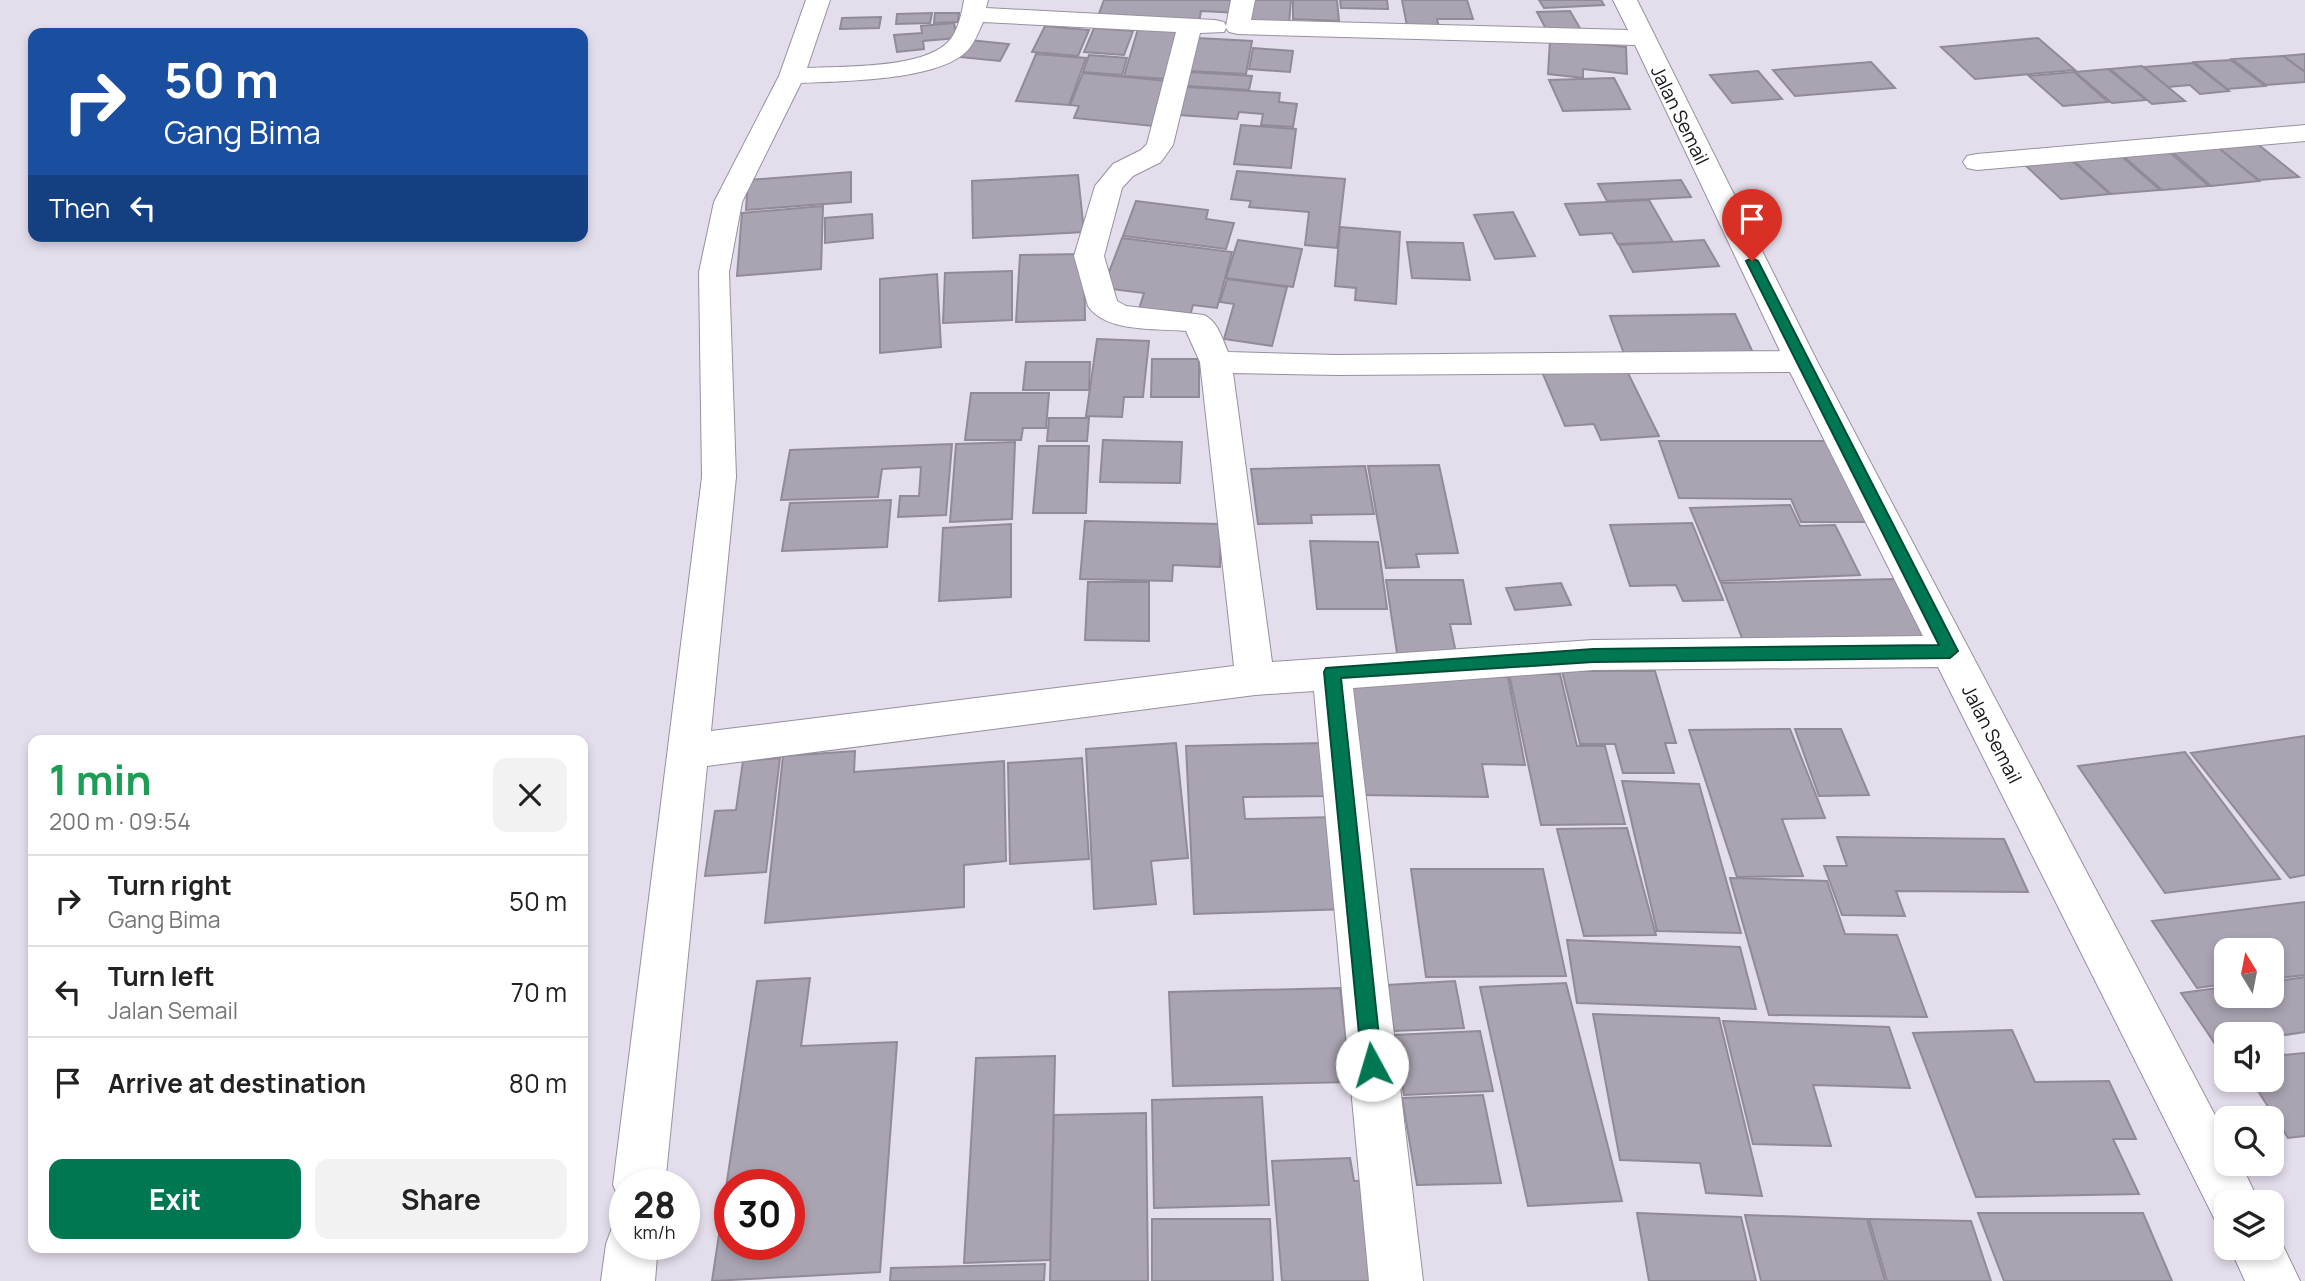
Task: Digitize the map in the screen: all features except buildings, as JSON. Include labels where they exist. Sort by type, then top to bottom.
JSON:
[{"type":"street","points":[[641,1169],[719,477],[714,272],[728,202],[792,76],[818,0]]},
{"type":"street","points":[[1238,27],[1243,0]]},
{"type":"street","name":"Jalan Semail","points":[[1625,0],[1801,361],[2226,1190]]},
{"type":"street","points":[[792,76],[934,62],[959,45],[975,7],[1191,26],[1642,38]]},
{"type":"street","points":[[1191,26],[1160,145],[1151,156],[1123,170],[1109,186],[1089,256],[1103,306],[1119,316],[1193,322],[1201,326],[1216,362],[1255,680]]},
{"type":"street","points":[[1977,162],[2305,133]]},
{"type":"street","points":[[1216,362],[1351,365],[1801,361]]},
{"type":"street","points":[[688,751],[1332,672],[1593,655],[1950,651]]},
{"type":"street","points":[[1332,672],[1396,1281]]},
{"type":"street","points":[[628,1281],[630,1260]]},
{"type":"street","points":[[2262,1260],[2273,1281]]},
{"type":"route","points":[[1372,1065],[1332,672],[1593,655],[1950,651],[1752,261]]}]
